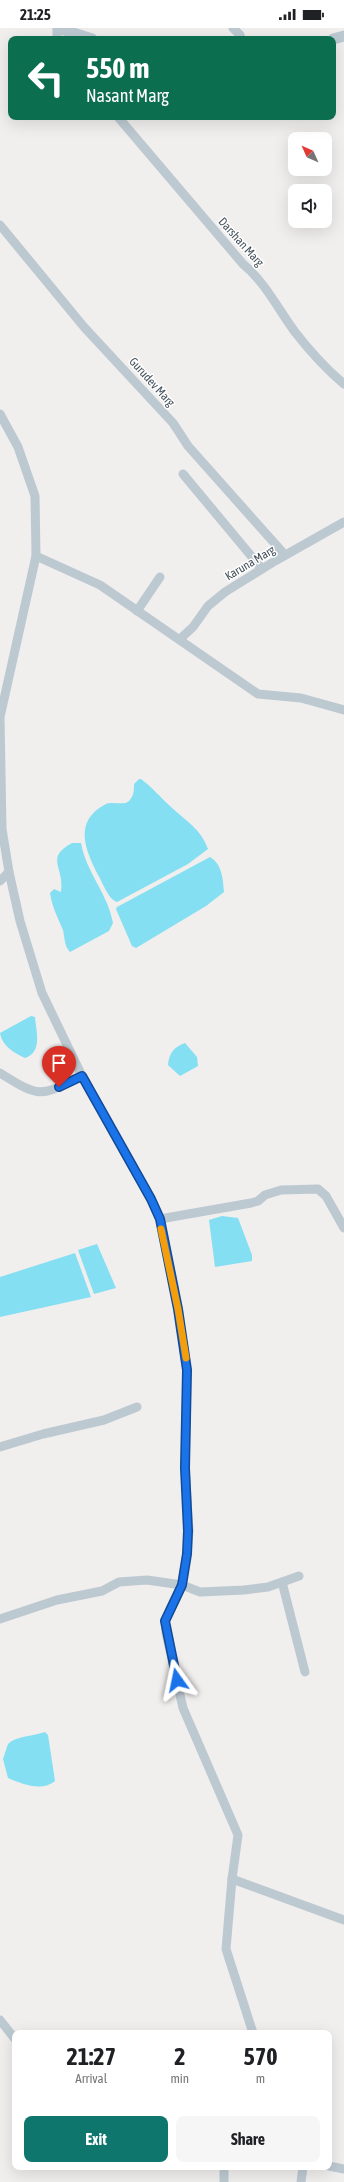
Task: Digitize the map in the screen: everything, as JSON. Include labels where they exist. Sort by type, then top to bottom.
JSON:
[{"type":"street","points":[[58,28],[83,36]]},
{"type":"street","points":[[233,28],[240,36]]},
{"type":"street","name":"Darshan Marg","points":[[121,120],[243,264],[254,274],[296,333],[332,374],[344,384]]},
{"type":"street","name":"Gurudev Marg","points":[[0,225],[84,327],[173,423],[188,446],[285,555]]},
{"type":"street","points":[[0,414],[18,447],[35,496],[36,556],[0,717],[0,789],[3,849],[37,980],[82,1076],[151,1199],[160,1219],[178,1309],[187,1370],[185,1468],[188,1531],[187,1554],[182,1585],[165,1621],[166,1633],[183,1708],[238,1835],[232,1879],[226,1949],[252,2030]]},
{"type":"street","points":[[183,474],[262,569]]},
{"type":"street","name":"Karuna Marg","points":[[180,639],[193,628],[208,606],[225,592],[285,555],[344,522]]},
{"type":"street","points":[[36,556],[100,586],[180,639],[258,694],[301,698],[344,710]]},
{"type":"street","points":[[136,611],[160,577]]},
{"type":"street","points":[[0,881],[9,872]]},
{"type":"street","points":[[0,1073],[17,1084],[37,1093],[47,1093],[82,1076]]},
{"type":"street","points":[[160,1219],[251,1203],[258,1201],[265,1195],[281,1190],[313,1188],[318,1189],[326,1196],[344,1228]]},
{"type":"street","points":[[0,1447],[42,1434],[104,1420],[137,1407]]},
{"type":"street","points":[[0,1619],[57,1600],[102,1591],[119,1582],[147,1580],[182,1585],[200,1592],[244,1590],[282,1582],[299,1576]]},
{"type":"street","points":[[282,1582],[305,1672]]},
{"type":"street","points":[[232,1879],[344,1920]]},
{"type":"street","points":[[0,2020],[12,2036]]},
{"type":"street","points":[[332,2167],[344,2169]]},
{"type":"street","points":[[224,2170],[224,2182]]},
{"type":"street","points":[[300,2182],[302,2170]]},
{"type":"water","points":[[139,779],[149,785],[197,831],[208,849],[188,864],[117,902],[108,894],[93,865],[86,846],[86,827],[89,819],[96,811],[106,804],[124,803],[129,801],[133,795],[134,784]]},
{"type":"water","points":[[72,843],[81,843],[87,864],[107,902],[113,923],[109,931],[70,952],[66,944],[63,930],[50,893],[54,889],[61,892],[57,859],[59,853]]},
{"type":"water","points":[[210,857],[219,868],[224,892],[206,906],[136,948],[132,946],[116,909],[117,907]]},
{"type":"water","points":[[31,1016],[35,1017],[37,1040],[34,1051],[31,1055],[25,1058],[13,1051],[3,1042],[0,1033]]},
{"type":"water","points":[[185,1043],[197,1057],[198,1066],[180,1076],[168,1065],[173,1051],[178,1046]]},
{"type":"water","points":[[222,1216],[238,1218],[252,1255],[252,1261],[215,1267],[209,1220]]},
{"type":"water","points":[[97,1244],[116,1288],[94,1294],[78,1250]]},
{"type":"water","points":[[75,1253],[91,1297],[0,1317],[0,1277]]},
{"type":"water","points":[[45,1732],[48,1735],[55,1781],[44,1786],[32,1786],[19,1783],[8,1778],[3,1759],[8,1744],[16,1739]]},
{"type":"slow traffic","points":[[161,1229],[178,1309],[186,1358]]},
{"type":"route","points":[[59,1087],[82,1076],[151,1199],[160,1219],[178,1309],[184,1341],[187,1370],[188,1400],[185,1468],[188,1531],[187,1554],[182,1585],[165,1621],[166,1633],[177,1680]]}]
